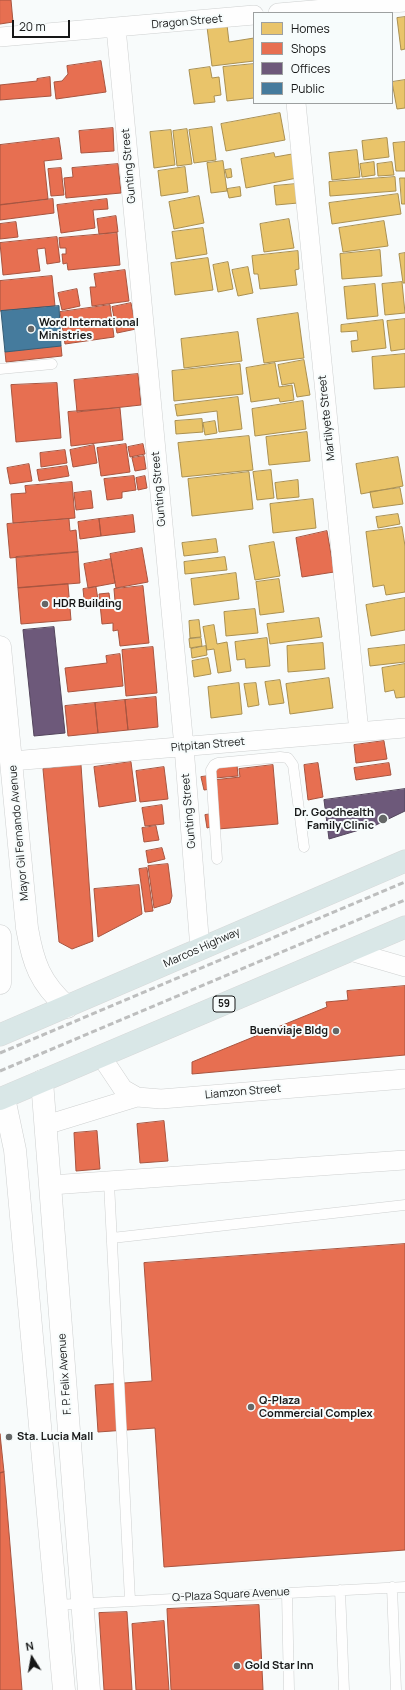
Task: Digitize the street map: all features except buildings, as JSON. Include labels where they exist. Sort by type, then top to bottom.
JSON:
[{"type":"main road","name":"Mayor Gil Fernando Avenue","points":[[0,647],[27,928],[32,957],[41,977],[52,994],[67,1007]]},
{"type":"main road","name":"Marcos Highway","points":[[0,1035],[405,861]]},
{"type":"main road","name":"59","points":[[2,1098],[405,927]]},
{"type":"main road","points":[[0,936],[0,983]]},
{"type":"main road","name":"F. P. Felix Avenue","points":[[42,1081],[52,1186],[89,1690]]},
{"type":"main road","points":[[2,1098],[14,1150],[64,1690]]},
{"type":"main road","points":[[14,1150],[18,1139],[26,1132],[47,1131]]},
{"type":"street","points":[[295,12],[405,2]]},
{"type":"street","name":"Dragon Street","points":[[0,37],[253,15]]},
{"type":"street","name":"Gunting Street","points":[[116,28],[184,747],[200,949]]},
{"type":"street","name":"Martilyete Street","points":[[296,104],[359,732]]},
{"type":"street","name":"Pitpitan Street","points":[[12,760],[405,728]]},
{"type":"street","points":[[350,951],[405,967]]},
{"type":"street","name":"Liamzon Street","points":[[101,1056],[123,1089],[137,1097],[160,1099],[405,1079]]},
{"type":"street","points":[[47,1131],[137,1097]]},
{"type":"street","points":[[52,1186],[405,1160]]},
{"type":"lane","points":[[0,369],[52,364]]},
{"type":"lane","points":[[217,859],[211,770],[214,765],[218,763],[280,757],[288,758],[293,765],[304,847]]},
{"type":"lane","points":[[109,1183],[130,1600]]},
{"type":"lane","points":[[112,1238],[405,1205]]},
{"type":"lane","points":[[392,1587],[396,1690]]},
{"type":"lane","name":"Q-Plaza Square Avenue","points":[[56,1605],[405,1587]]},
{"type":"lane","points":[[340,1590],[344,1690]]},
{"type":"lane","points":[[287,1593],[290,1690]]},
{"type":"railway","points":[[0,1053],[405,882]]},
{"type":"railway","points":[[0,1071],[405,900]]},
{"type":"place","name":"Word International Ministries","points":[[31,329]]},
{"type":"place","name":"HDR Building","points":[[45,604]]},
{"type":"place","name":"Dr. Goodhealth Family Clinic","points":[[383,819]]},
{"type":"place","name":"Buenviaje Bldg","points":[[336,1031]]},
{"type":"place","name":"Q-Plaza Commercial Complex","points":[[251,1407]]},
{"type":"place","name":"Sta. Lucia Mall","points":[[9,1437]]},
{"type":"place","name":"Gold Star Inn","points":[[237,1666]]}]
